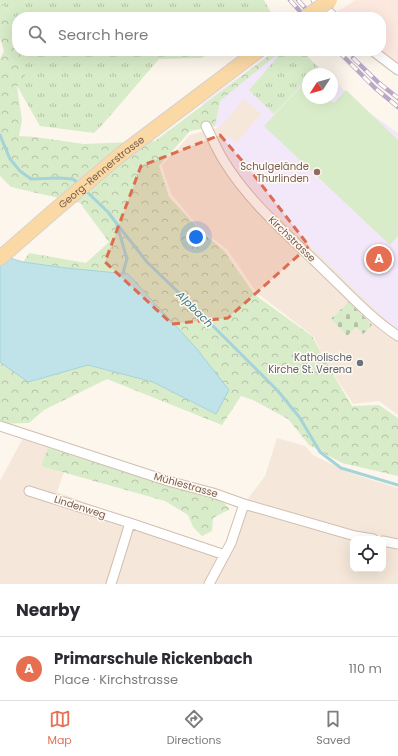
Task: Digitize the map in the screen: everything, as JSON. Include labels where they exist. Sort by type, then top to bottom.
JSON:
[{"type":"main road","points":[[313,12],[330,0]]},
{"type":"main road","name":"Georg-Rennerstrasse","points":[[0,258],[120,155],[251,56]]},
{"type":"street","points":[[316,0],[329,12]]},
{"type":"street","points":[[380,56],[398,70]]},
{"type":"street","name":"Kirchstrasse","points":[[206,126],[224,161],[241,185],[258,204],[367,311],[398,336]]},
{"type":"street","name":"Mühlestrasse","points":[[0,426],[168,481],[355,536]]},
{"type":"street","name":"Lindenweg","points":[[29,491],[225,555]]},
{"type":"street","points":[[209,584],[231,543],[244,504]]},
{"type":"street","points":[[111,584],[130,523]]},
{"type":"street","points":[[386,542],[398,544]]},
{"type":"highlighted area","points":[[220,135],[250,170],[309,246],[228,318],[172,324],[105,262],[141,166]]},
{"type":"shaded area","points":[[355,0],[398,0],[398,74],[375,56],[386,56],[386,12],[336,12]]},
{"type":"shaded area","name":"Schulgelände Thurlinden","points":[[267,56],[307,56],[320,68],[302,68],[302,104],[338,104],[338,84],[368,112],[398,133],[398,330],[276,213],[274,215],[256,199],[243,183],[218,146],[228,136],[236,143],[261,114],[244,99],[219,128],[215,126],[202,104]]},
{"type":"shaded area","points":[[279,56],[298,56],[310,60],[319,68],[302,68],[302,104],[338,104],[338,100],[368,112],[398,133],[398,415],[379,401],[353,404],[327,364],[313,336],[257,293],[227,249],[201,230],[172,195],[162,165],[190,135],[217,128]]},
{"type":"shaded area","points":[[23,438],[71,452],[57,492],[225,555],[244,504],[265,476],[277,438],[305,446],[313,455],[350,473],[398,488],[398,584],[0,584],[0,481]]},
{"type":"green space","points":[[0,0],[264,0],[270,12],[12,12],[12,15],[0,3]]},
{"type":"green space","points":[[0,3],[12,15],[12,56],[18,56],[27,81],[17,86],[22,120],[19,136],[84,144],[155,141],[268,56],[275,56],[220,101],[215,126],[190,131],[159,166],[169,197],[200,230],[224,251],[255,295],[312,336],[352,406],[379,405],[398,418],[398,476],[342,463],[309,445],[288,419],[253,400],[241,396],[222,425],[107,379],[44,410],[29,423],[0,424],[0,362],[28,381],[88,365],[153,382],[216,414],[66,268],[23,262],[29,253],[86,263],[109,242],[80,203],[11,187],[0,176],[0,59],[4,51],[0,38]]},
{"type":"green space","points":[[18,56],[205,56],[201,58],[159,59],[94,133],[40,126],[17,86],[26,81]]},
{"type":"green space","points":[[279,56],[307,56],[318,67],[302,68],[302,84],[274,114],[249,90]]},
{"type":"green space","points":[[302,85],[302,104],[338,104],[338,99],[346,90],[398,140],[398,236],[390,245],[264,126]]},
{"type":"green space","points":[[349,302],[372,325],[363,334],[356,327],[347,336],[331,319]]},
{"type":"green space","points":[[48,448],[222,501],[230,509],[213,518],[212,531],[202,536],[193,527],[188,515],[165,501],[41,466]]},
{"type":"water","points":[[0,255],[23,262],[128,274],[197,349],[229,390],[216,414],[153,382],[88,365],[28,382],[0,362]]},
{"type":"waterway","name":"Alpbach","points":[[0,135],[10,159],[20,171],[31,179],[73,179],[79,184]]},
{"type":"waterway","name":"Alpbach","points":[[84,189],[108,212],[147,262],[278,391],[300,418],[320,452],[341,468],[398,485]]},
{"type":"waterway","points":[[117,225],[127,259],[123,273]]},
{"type":"railway","points":[[290,0],[301,12]]},
{"type":"railway","points":[[298,0],[309,12]]},
{"type":"railway","points":[[343,56],[375,88],[398,107]]},
{"type":"railway","points":[[353,58],[379,83],[398,98]]},
{"type":"place","name":"Schulgelände Thurlinden","points":[[317,172]]},
{"type":"place","name":"Primarschule Rickenbach","points":[[379,259]]},
{"type":"place","name":"Katholische Kirche St. Verena","points":[[360,363]]}]
